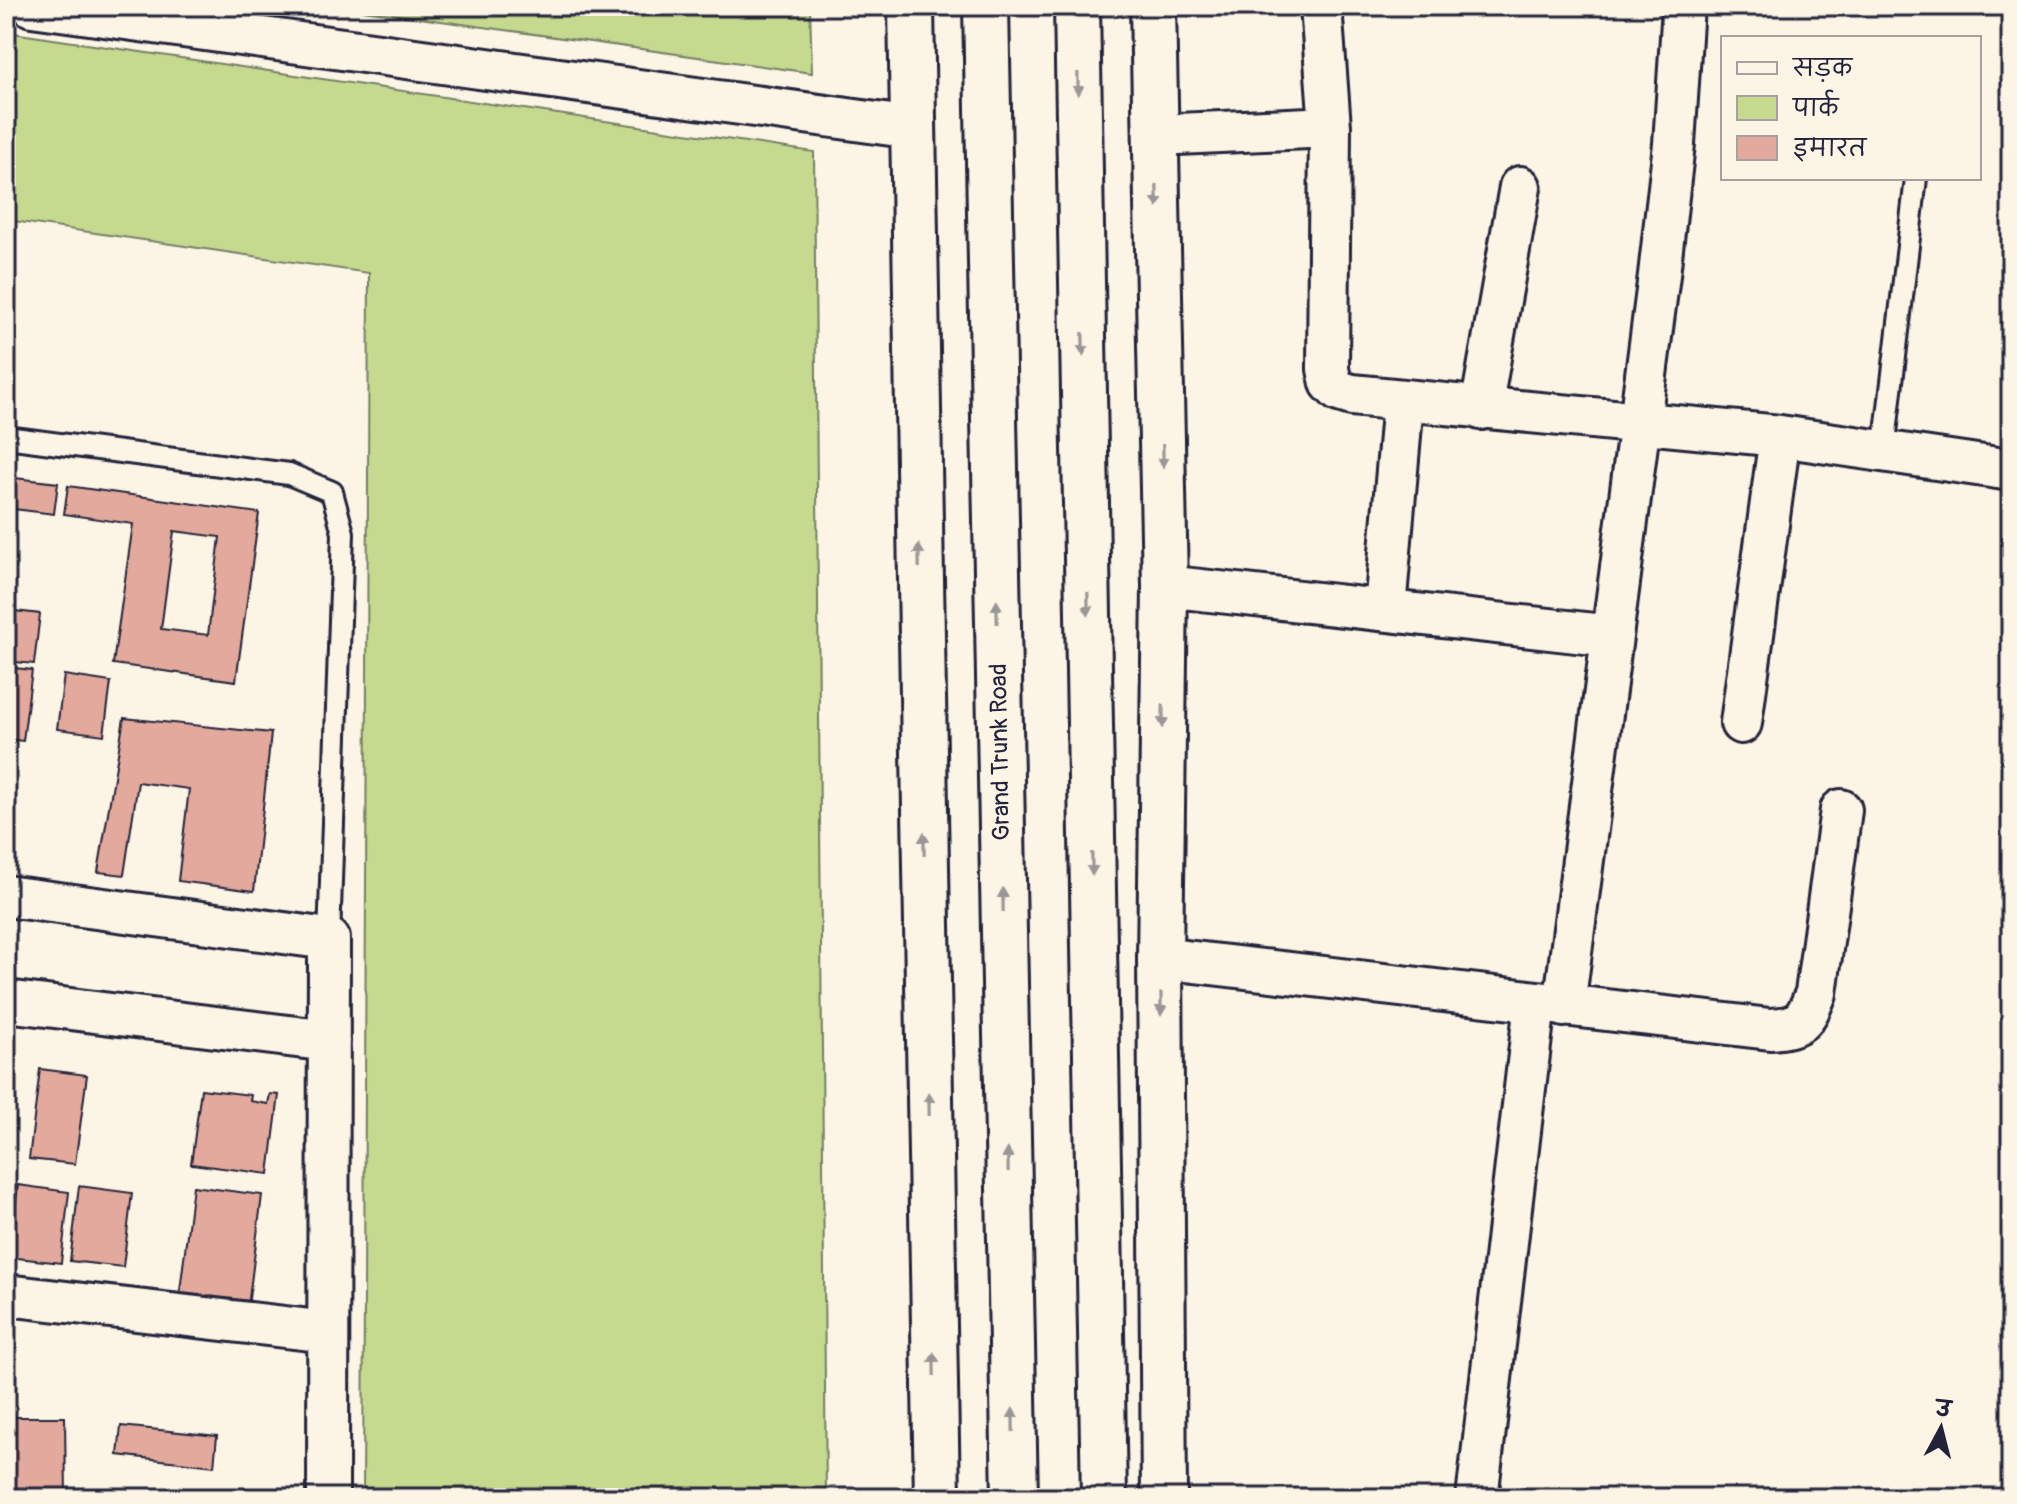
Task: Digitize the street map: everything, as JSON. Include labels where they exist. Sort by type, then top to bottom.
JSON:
[{"type":"main road","points":[[911,6],[937,1498]]},
{"type":"main road","name":"Grand Trunk Road","points":[[986,6],[1015,1498]]},
{"type":"main road","points":[[1077,6],[1104,1498]]},
{"type":"main road","points":[[1153,6],[1165,586],[1160,958],[1164,1498]]},
{"type":"street","points":[[32,6],[913,128]]},
{"type":"street","points":[[1321,6],[1330,127],[1328,369],[1331,383],[1339,391],[1481,409],[1780,436],[2011,470]]},
{"type":"street","points":[[1477,1498],[1549,1005],[1612,636],[1674,144],[1683,6]]},
{"type":"street","points":[[1156,135],[1330,127]]},
{"type":"street","points":[[1481,409],[1520,187]]},
{"type":"street","points":[[1385,609],[1403,401]]},
{"type":"street","points":[[1741,723],[1780,436]]},
{"type":"street","points":[[1165,586],[1612,636]]},
{"type":"street","points":[[1160,958],[1549,1005],[1770,1029],[1793,1027],[1807,1015],[1816,993],[1841,810]]},
{"type":"street","points":[[6,896],[329,939],[328,1498]]},
{"type":"street","points":[[6,1001],[329,1041]]},
{"type":"street","points":[[6,1295],[328,1332]]},
{"type":"lane","points":[[1884,450],[1916,180]]},
{"type":"lane","points":[[6,437],[289,474],[332,492],[343,533],[329,939]]},
{"type":"green space","points":[[334,6],[810,6],[812,73]]},
{"type":"green space","points":[[6,32],[814,152],[826,1498],[363,1498],[369,273],[6,220]]},
{"type":"building","points":[[6,477],[58,483],[54,514],[6,508]]},
{"type":"building","points":[[68,486],[259,513],[236,681],[113,664],[133,524],[64,514]],"holes":[[[174,531],[220,537],[208,635],[161,629]]]},
{"type":"building","points":[[6,610],[40,614],[34,664],[6,661]]},
{"type":"building","points":[[6,667],[32,670],[23,741],[6,739]]},
{"type":"building","points":[[64,675],[111,682],[104,735],[57,729]]},
{"type":"building","points":[[124,718],[271,733],[254,891],[178,881],[189,789],[138,782],[124,875],[98,872]]},
{"type":"building","points":[[40,1069],[87,1075],[75,1164],[29,1159]]},
{"type":"building","points":[[201,1089],[251,1095],[250,1101],[268,1104],[270,1094],[279,1095],[269,1174],[191,1164]]},
{"type":"building","points":[[18,1185],[69,1192],[61,1263],[9,1257]]},
{"type":"building","points":[[79,1186],[132,1193],[123,1267],[70,1261]]},
{"type":"building","points":[[193,1186],[262,1195],[248,1307],[179,1299]]},
{"type":"building","points":[[6,1191],[15,1192],[7,1262],[6,1262]]},
{"type":"building","points":[[6,1417],[65,1417],[66,1498],[6,1498]]},
{"type":"building","points":[[121,1426],[217,1436],[214,1466],[118,1455]]}]
